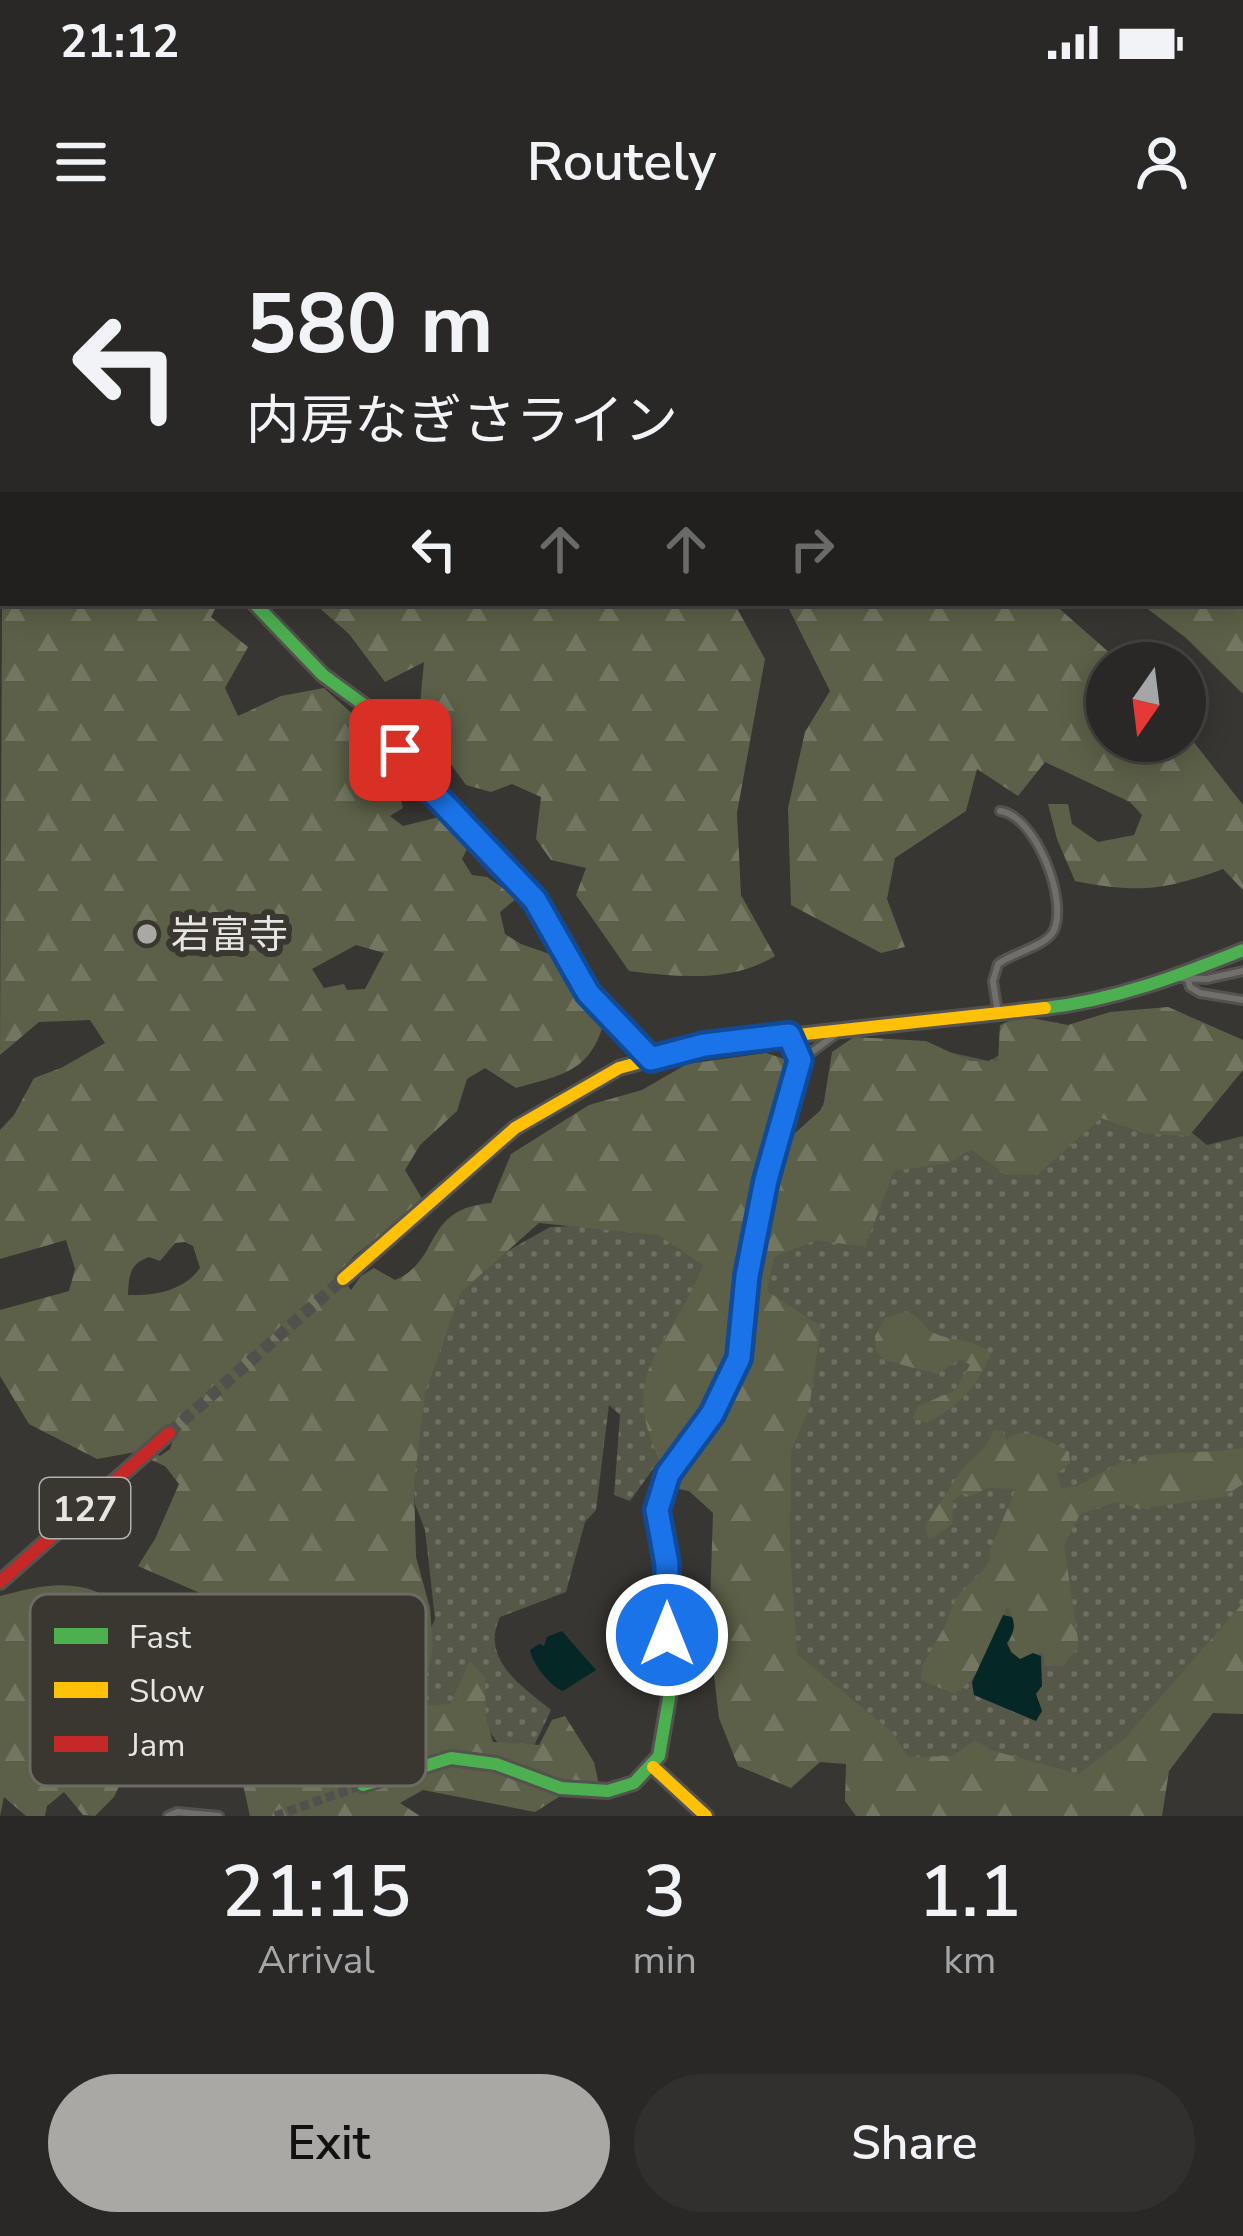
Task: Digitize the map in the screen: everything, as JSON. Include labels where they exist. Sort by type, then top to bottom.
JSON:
[{"type":"main road","points":[[257,606],[323,675],[379,716],[423,782],[535,900],[588,993],[651,1059]]},
{"type":"main road","points":[[343,1279],[515,1128],[619,1068],[704,1045],[1090,1003],[1182,979],[1243,950]]},
{"type":"main road","points":[[426,1766],[454,1758],[578,1796],[603,1795],[636,1782],[653,1767],[666,1732],[668,1700],[667,1564],[657,1510],[668,1474],[712,1414],[739,1358],[747,1276],[766,1180],[800,1060],[789,1035]]},
{"type":"main road","name":"127","points":[[0,1582],[169,1433]]},
{"type":"main road","points":[[653,1767],[706,1816]]},
{"type":"street","points":[[998,1014],[993,981],[998,964],[1048,938],[1059,905],[1057,890],[1030,833],[1017,816],[1000,812]]},
{"type":"street","points":[[1182,979],[1243,971]]},
{"type":"street","points":[[1182,979],[1200,993],[1243,1000]]},
{"type":"street","points":[[800,1060],[844,1030]]},
{"type":"street","points":[[168,1816],[177,1811],[219,1816]]},
{"type":"green space","points":[[2,606],[216,606],[211,617],[248,647],[225,688],[238,716],[281,696],[324,688],[358,719],[405,782],[398,786],[403,808],[390,816],[403,826],[449,819],[468,847],[462,859],[472,875],[487,877],[517,898],[500,912],[505,934],[558,957],[574,991],[604,1022],[591,1052],[560,1075],[516,1088],[485,1068],[467,1079],[457,1111],[420,1145],[405,1170],[424,1202],[355,1255],[338,1274],[351,1290],[374,1268],[395,1280],[410,1271],[453,1215],[491,1203],[511,1154],[589,1105],[642,1090],[687,1064],[766,1053],[791,1061],[784,1143],[823,1108],[832,1052],[854,1037],[926,1041],[969,1061],[998,1061],[1000,1025],[1021,1016],[1068,1025],[1110,1012],[1168,1007],[1243,1040],[1243,1070],[1189,1136],[1146,1134],[1101,1118],[1037,1175],[1005,1175],[971,1149],[949,1163],[894,1171],[865,1247],[817,1240],[774,1257],[767,1291],[821,1326],[809,1409],[791,1451],[790,1550],[797,1654],[892,1732],[908,1757],[952,1756],[975,1740],[990,1750],[1079,1774],[1125,1738],[1243,1603],[1243,1714],[1213,1713],[1169,1771],[1162,1816],[856,1816],[845,1801],[846,1764],[820,1762],[791,1788],[738,1766],[719,1718],[709,1633],[713,1513],[689,1491],[673,1488],[645,1417],[649,1370],[703,1265],[658,1235],[539,1223],[461,1292],[425,1393],[414,1483],[416,1557],[430,1608],[433,1647],[426,1679],[426,1594],[199,1594],[138,1566],[179,1484],[165,1466],[149,1459],[153,1452],[160,1456],[170,1449],[173,1440],[166,1432],[141,1451],[97,1459],[29,1424],[0,1376],[0,1310],[69,1291],[75,1269],[66,1240],[0,1259],[0,1130],[34,1078],[105,1043],[90,1020],[39,1022],[0,1055]],"holes":[[[356,945],[384,953],[365,989],[347,990],[344,984],[324,988],[312,969]],[[175,1243],[193,1246],[200,1268],[186,1282],[168,1290],[128,1295],[137,1263],[149,1257],[160,1261]]]},
{"type":"green space","points":[[317,606],[736,606],[765,659],[737,813],[741,895],[775,956],[722,974],[629,971],[576,895],[586,868],[551,860],[536,839],[541,797],[512,784],[491,792],[466,785],[420,704],[424,662],[385,682],[349,634]]},
{"type":"green space","points":[[788,606],[1056,606],[1097,642],[1086,642],[1086,762],[1206,762],[1206,758],[1243,805],[1243,890],[1223,869],[1149,888],[1075,881],[1048,804],[1068,804],[1072,824],[1098,842],[1134,835],[1142,815],[1130,802],[1045,762],[1018,796],[977,769],[966,811],[895,858],[887,899],[905,947],[881,953],[791,905],[788,808],[805,732],[830,691]]},
{"type":"green space","points":[[1144,606],[1243,606],[1243,694],[1206,658],[1206,642],[1190,642]]},
{"type":"green space","points":[[1057,1022],[1207,1145],[1243,1136],[1243,1710],[1208,1702],[1134,1812],[766,1723],[710,1482],[666,1451],[630,1501],[614,1495],[620,1415],[609,1405],[596,1510],[585,1522],[566,1592],[500,1617],[495,1632],[495,1646],[507,1671],[551,1710],[533,1748],[500,1746],[479,1717],[426,1713],[426,1639],[435,1619],[425,1530],[415,1504],[410,1434],[452,1296],[495,1258],[550,1227],[656,1222],[784,1202],[842,1057],[953,1053],[989,1061]]},
{"type":"green space","points":[[906,1312],[936,1334],[973,1343],[991,1354],[965,1395],[926,1423],[913,1418],[918,1406],[954,1391],[970,1365],[961,1359],[937,1374],[884,1360],[876,1352],[875,1336],[885,1318]]},
{"type":"green space","points":[[994,1430],[1003,1431],[1006,1440],[1022,1434],[1038,1436],[1069,1452],[1070,1463],[1057,1474],[1061,1488],[1077,1486],[1125,1460],[1131,1459],[1132,1465],[1140,1457],[1153,1455],[1243,1448],[1243,1484],[1223,1497],[1139,1509],[1116,1502],[1080,1514],[1064,1545],[1079,1647],[1062,1666],[1046,1666],[1043,1652],[1020,1659],[1010,1646],[1013,1622],[1007,1606],[981,1666],[955,1694],[921,1680],[923,1664],[956,1598],[989,1564],[991,1547],[1016,1489],[987,1488],[970,1497],[965,1493],[953,1500],[952,1525],[929,1540],[925,1526]]},
{"type":"green space","points":[[63,1585],[101,1594],[30,1594],[30,1786],[119,1786],[95,1816],[83,1815],[64,1792],[47,1806],[45,1816],[26,1816],[4,1797],[0,1816],[0,1596]]},
{"type":"green space","points":[[470,1661],[485,1678],[486,1719],[493,1742],[539,1745],[552,1720],[565,1716],[594,1762],[600,1789],[562,1795],[535,1812],[423,1790],[400,1803],[420,1816],[250,1816],[243,1786],[426,1786],[426,1706],[450,1704]]},
{"type":"water","points":[[1003,1615],[1013,1621],[1007,1643],[1011,1652],[1020,1659],[1033,1653],[1041,1656],[1042,1686],[1036,1694],[1042,1711],[1036,1721],[974,1695],[972,1682]]},
{"type":"water","points":[[562,1631],[596,1670],[563,1691],[543,1674],[530,1650],[544,1646],[547,1637]]},
{"type":"tunnel","points":[[169,1433],[343,1279]]},
{"type":"tunnel","points":[[275,1816],[360,1786]]},
{"type":"traffic: fast","points":[[257,606],[323,675],[379,716],[423,781],[535,900],[588,993],[651,1059]]},
{"type":"traffic: fast","points":[[1045,1008],[1121,993],[1243,950]]},
{"type":"traffic: fast","points":[[426,1766],[451,1758],[496,1764],[561,1788],[608,1791],[634,1783],[659,1756],[669,1698],[668,1576],[658,1520],[659,1495],[674,1463],[719,1403],[733,1374],[758,1218],[801,1060],[789,1035]]},
{"type":"traffic: slow","points":[[343,1279],[515,1128],[619,1068],[704,1045],[1045,1008]]},
{"type":"traffic: slow","points":[[653,1767],[706,1816]]},
{"type":"traffic: jam","points":[[0,1582],[169,1433]]},
{"type":"place","name":"岩富寺","points":[[147,934]]},
{"type":"route","points":[[400,750],[423,782],[535,900],[588,993],[651,1059],[704,1045],[789,1035],[800,1060],[766,1180],[747,1276],[739,1358],[727,1390],[668,1474],[657,1510],[667,1564],[667,1635]]}]
